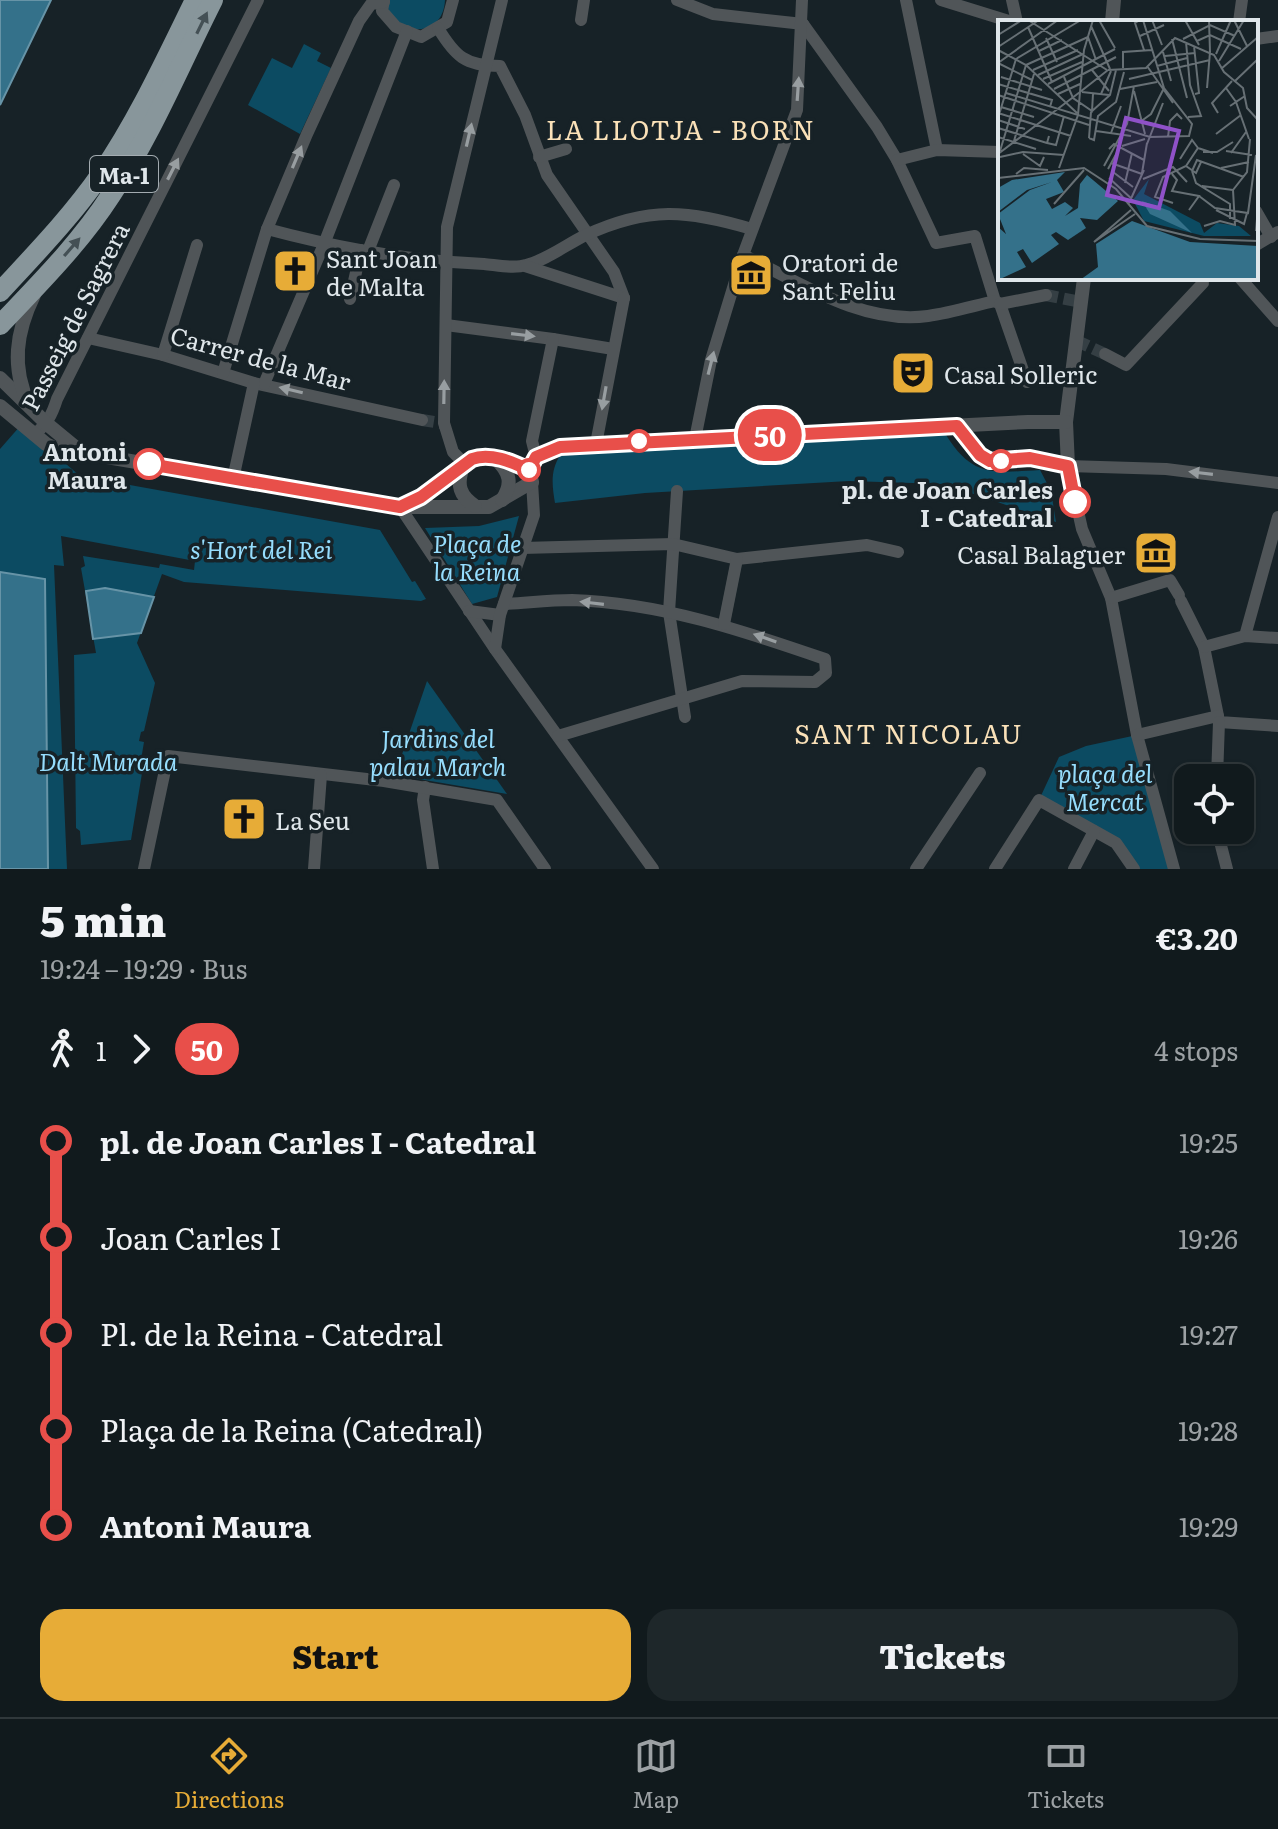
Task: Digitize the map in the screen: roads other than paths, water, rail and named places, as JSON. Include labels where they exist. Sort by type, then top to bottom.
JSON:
[{"type":"highway","name":"Ma-1","points":[[0,292],[65,220],[108,164],[133,123],[195,0]]},
{"type":"highway","name":"Ma-1","points":[[0,325],[84,232],[120,181],[143,143],[213,0]]},
{"type":"street","name":"Passeig de Sagrera","points":[[34,435],[47,424],[258,0]]},
{"type":"street","points":[[223,373],[267,229],[359,21],[371,4],[384,1],[382,11],[396,27],[421,37],[447,22],[453,0]]},
{"type":"street","points":[[464,466],[453,452],[442,423],[447,227],[502,0]]},
{"type":"street","points":[[581,20],[584,0]]},
{"type":"street","points":[[677,0],[713,14],[803,24],[877,127],[897,160],[936,243],[975,236],[1027,382]]},
{"type":"street","points":[[695,439],[711,360],[743,255],[797,110],[802,0]]},
{"type":"street","points":[[906,0],[937,150]]},
{"type":"street","points":[[941,0],[1008,20]]},
{"type":"street","points":[[1012,0],[1015,20]]},
{"type":"street","points":[[1112,20],[1114,0]]},
{"type":"street","points":[[1239,20],[1242,0]]},
{"type":"street","points":[[438,28],[453,54],[485,66],[500,66],[525,115],[547,175],[614,272],[624,298],[596,444]]},
{"type":"street","points":[[233,479],[259,383],[324,244],[407,31]]},
{"type":"street","points":[[1258,39],[1278,36]]},
{"type":"street","points":[[539,157],[566,149]]},
{"type":"street","points":[[897,160],[937,150],[998,152]]},
{"type":"street","points":[[350,299],[365,251],[394,185]]},
{"type":"street","points":[[525,266],[588,234],[637,216],[677,213],[715,218],[752,229]]},
{"type":"street","points":[[1258,214],[1275,235]]},
{"type":"street","points":[[267,229],[365,251],[446,262],[525,266],[624,298]]},
{"type":"street","points":[[163,355],[197,245]]},
{"type":"street","points":[[743,255],[807,288],[861,309],[893,315],[926,316],[1046,295]]},
{"type":"street","points":[[29,405],[18,374],[17,351],[25,314],[42,280]]},
{"type":"street","points":[[1084,280],[1066,422],[1068,466],[1082,529],[1111,598],[1137,735],[1174,869]]},
{"type":"street","points":[[1105,354],[1126,365],[1203,283],[1202,280]]},
{"type":"street","points":[[1242,280],[1278,321]]},
{"type":"street","points":[[446,325],[613,349]]},
{"type":"street","name":"Carrer de la Mar","points":[[88,338],[163,355],[259,383],[422,420]]},
{"type":"street","points":[[495,649],[502,610],[534,515],[532,441],[553,339]]},
{"type":"street","points":[[0,378],[81,452]]},
{"type":"street","points":[[0,406],[54,448],[400,507],[489,507],[501,501],[560,447],[1066,422]]},
{"type":"street","points":[[957,426],[980,455],[990,461],[1030,458],[1068,466],[1166,469],[1278,483]]},
{"type":"street","points":[[400,507],[421,497],[480,456],[532,470]]},
{"type":"street","points":[[496,459],[505,467],[509,479],[508,491],[501,501]]},
{"type":"street","points":[[464,466],[458,478],[459,490],[465,500],[475,506]]},
{"type":"street","points":[[677,491],[669,612],[685,717]]},
{"type":"street","points":[[400,507],[495,649],[653,869]]},
{"type":"street","points":[[1245,636],[1278,517]]},
{"type":"street","points":[[522,548],[673,544],[737,559],[867,545],[898,552]]},
{"type":"street","points":[[724,624],[737,559]]},
{"type":"street","points":[[1111,598],[1170,580],[1204,647],[1219,719],[1217,764]]},
{"type":"street","points":[[469,611],[502,610],[572,600],[669,612],[724,624],[825,659],[826,673],[815,682],[742,681],[558,736]]},
{"type":"street","points":[[1204,647],[1245,636],[1278,638]]},
{"type":"street","points":[[1137,735],[1219,719],[1278,726]]},
{"type":"street","points":[[144,869],[168,756],[425,787],[497,800],[545,869]]},
{"type":"street","points":[[916,869],[980,773]]},
{"type":"street","points":[[314,869],[321,775]]},
{"type":"street","points":[[425,787],[423,800],[433,869]]},
{"type":"street","points":[[995,869],[1039,800],[1116,843],[1134,869]]},
{"type":"street","points":[[1074,869],[1094,831]]},
{"type":"street","points":[[1221,844],[1227,869]]},
{"type":"tunnel","points":[[1046,295],[1081,302]]},
{"type":"tunnel","points":[[1077,341],[1105,354]]},
{"type":"tunnel","points":[[422,420],[441,423]]},
{"type":"place","name":"Sant Joan de Malta","points":[[295,271]]},
{"type":"place","name":"Oratori de Sant Feliu","points":[[751,275]]},
{"type":"place","name":"Casal Solleric","points":[[913,373]]},
{"type":"place","name":"Antoni Maura","points":[[149,464]]},
{"type":"place","name":"pl. de Joan Carles I - Catedral","points":[[1075,502]]},
{"type":"place","name":"Casal Balaguer","points":[[1156,553]]},
{"type":"place","name":"La Seu","points":[[244,819]]},
{"type":"district","name":"LA LLOTJA - BORN","points":[[681,128]]},
{"type":"district","name":"SANT NICOLAU","points":[[909,732]]},
{"type":"park label","name":"s'Hort del Rei","points":[[261,548]]},
{"type":"park label","name":"Plaça de la Reina","points":[[477,556]]},
{"type":"park label","name":"Jardins del palau March","points":[[438,751]]},
{"type":"park label","name":"Dalt Murada","points":[[108,760]]},
{"type":"park label","name":"plaça del Mercat","points":[[1105,786]]}]
